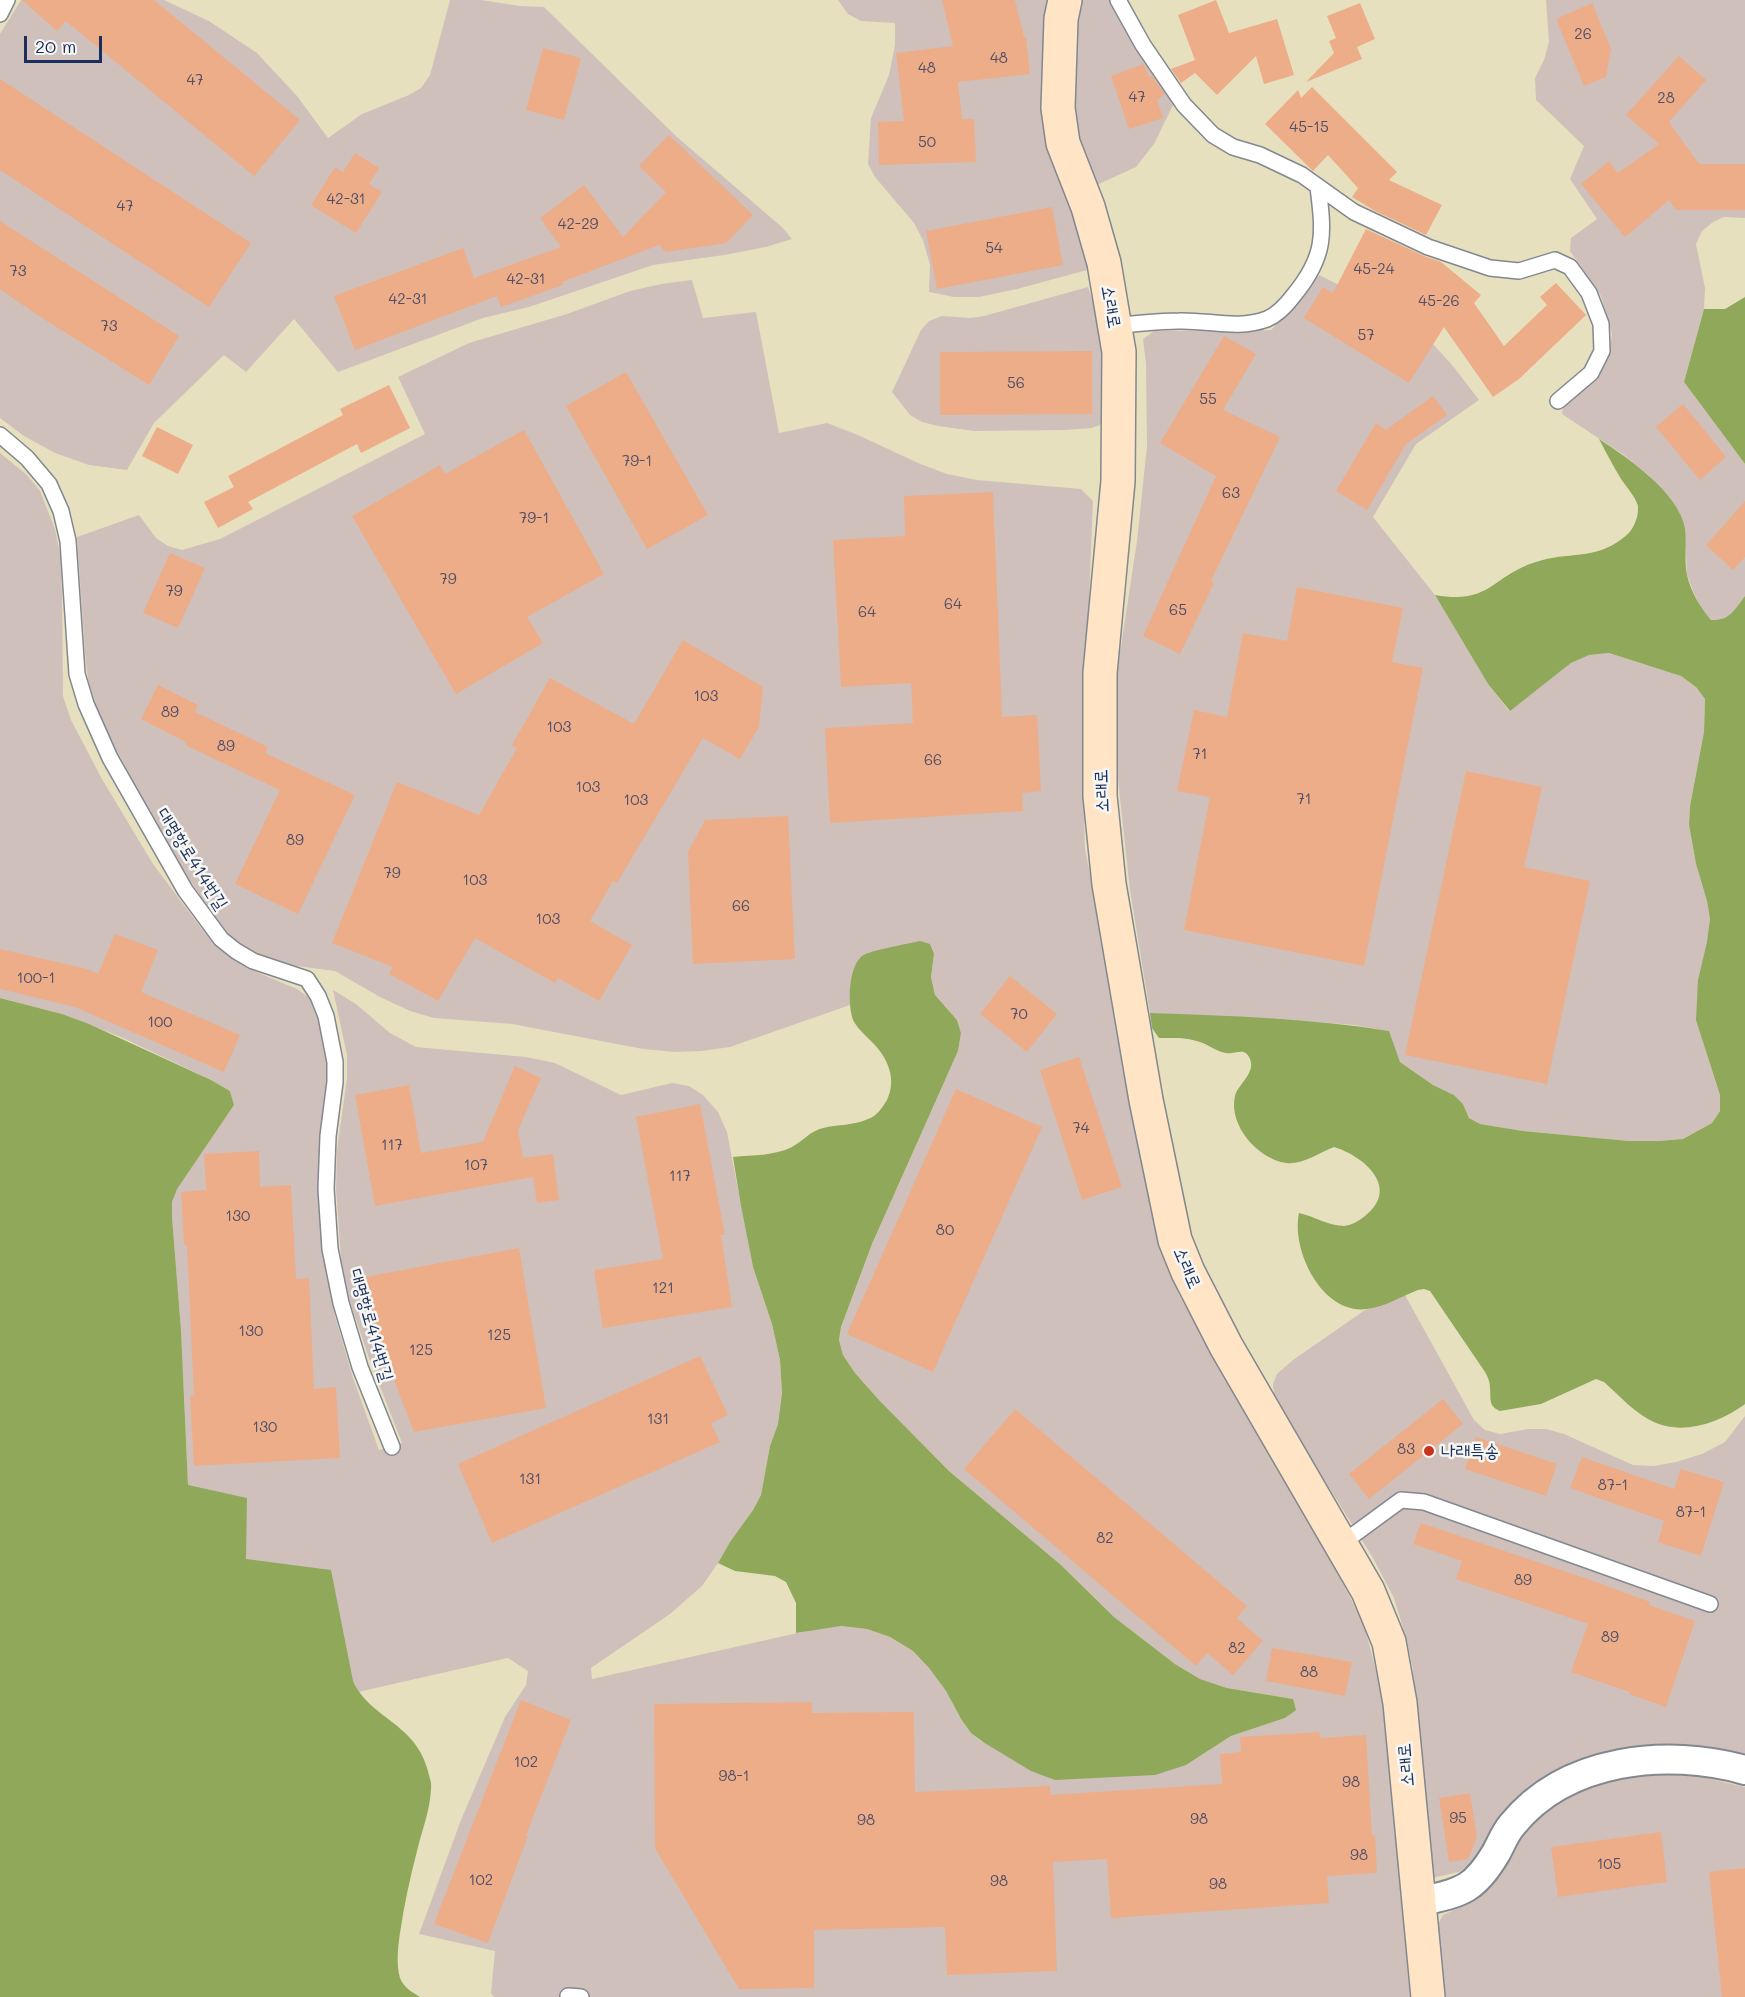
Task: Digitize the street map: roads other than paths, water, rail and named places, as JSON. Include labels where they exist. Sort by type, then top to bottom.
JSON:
[{"type":"street","name":"소래로","points":[[1065,0],[1061,19],[1058,96],[1063,144],[1088,207],[1101,252],[1119,352],[1118,481],[1100,673],[1100,796],[1109,884],[1146,1100],[1175,1240],[1188,1272],[1226,1346],[1368,1591],[1389,1642],[1400,1703],[1428,1997]]},
{"type":"street","points":[[1419,1902],[1459,1892],[1479,1879],[1511,1825],[1537,1801],[1560,1786],[1598,1768],[1646,1760],[1688,1760],[1745,1770]]},
{"type":"lane","points":[[0,14],[7,0]]},
{"type":"lane","points":[[1118,0],[1143,45],[1184,105],[1206,129],[1233,147],[1260,155],[1302,175],[1354,212],[1417,242],[1490,268],[1519,271],[1555,260],[1570,267],[1589,293],[1601,324],[1602,351],[1591,373],[1558,401]]},
{"type":"lane","points":[[1115,325],[1181,321],[1236,325],[1268,318],[1288,303],[1308,278],[1316,263],[1322,220],[1318,187]]},
{"type":"lane","name":"대명항로414번길","points":[[0,435],[27,458],[49,484],[62,511],[68,542],[77,674],[86,704],[110,758],[185,890],[214,931],[236,951],[253,961],[307,979],[318,996],[326,1016],[335,1062],[326,1189],[330,1249],[341,1303],[351,1337],[375,1409],[392,1447]]},
{"type":"lane","points":[[1341,1544],[1401,1500],[1424,1502],[1710,1604]]},
{"type":"place","name":"나래특송","points":[[1429,1451]]}]
